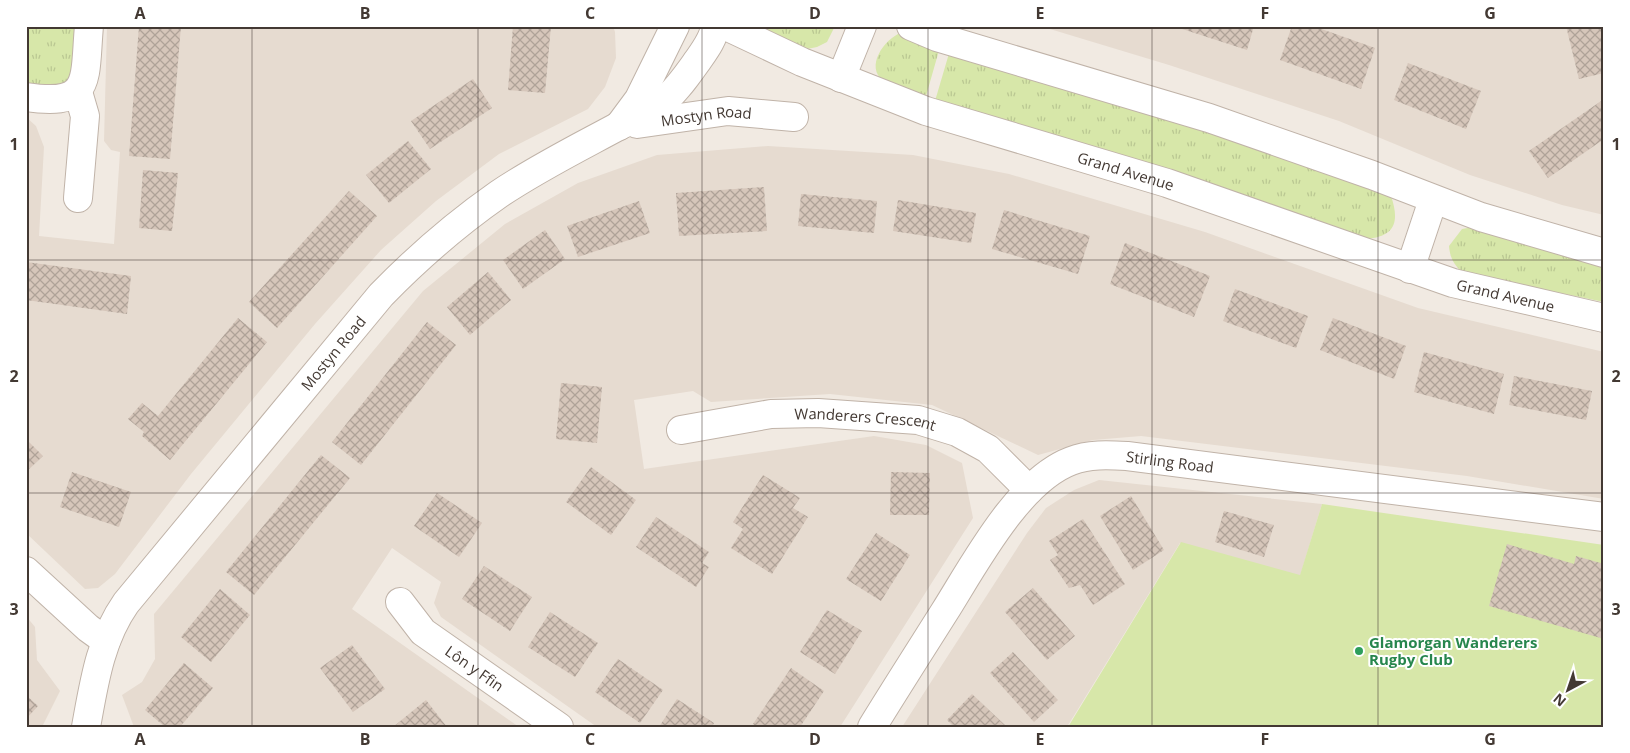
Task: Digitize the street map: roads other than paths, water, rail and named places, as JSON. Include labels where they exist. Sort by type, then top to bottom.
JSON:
[{"type":"street","points":[[78,198],[85,116],[78,92],[84,76],[89,26]]},
{"type":"street","name":"Mostyn Road","points":[[618,127],[639,98],[675,26]]},
{"type":"street","name":"Mostyn Road","points":[[86,727],[95,677],[112,623],[126,603],[381,295],[458,222],[502,192],[618,127],[643,117],[664,101],[682,82],[701,56],[714,33],[715,26]]},
{"type":"street","name":"Grand Avenue","points":[[726,26],[841,78],[926,112],[1186,189],[1410,269],[1496,294],[1604,318]]},
{"type":"street","points":[[841,78],[862,26]]},
{"type":"street","points":[[911,26],[937,37],[1135,95],[1278,141],[1481,217],[1604,253]]},
{"type":"street","points":[[26,97],[64,100],[78,92]]},
{"type":"street","name":"Mostyn Road","points":[[618,127],[728,111],[794,117]]},
{"type":"street","points":[[1410,269],[1433,200]]},
{"type":"street","name":"Wanderers Crescent","points":[[682,430],[771,414],[818,413],[918,420],[957,432],[988,449],[1029,490]]},
{"type":"street","name":"Stirling Road","points":[[872,727],[991,537],[1029,490],[1048,474],[1070,461],[1098,455],[1127,456],[1604,517]]},
{"type":"street","points":[[26,571],[88,628],[106,641]]},
{"type":"street","name":"Lôn y Ffin","points":[[400,602],[422,632],[559,727]]},
{"type":"place","name":"Glamorgan Wanderers Rugby Club","points":[[1359,651]]}]
